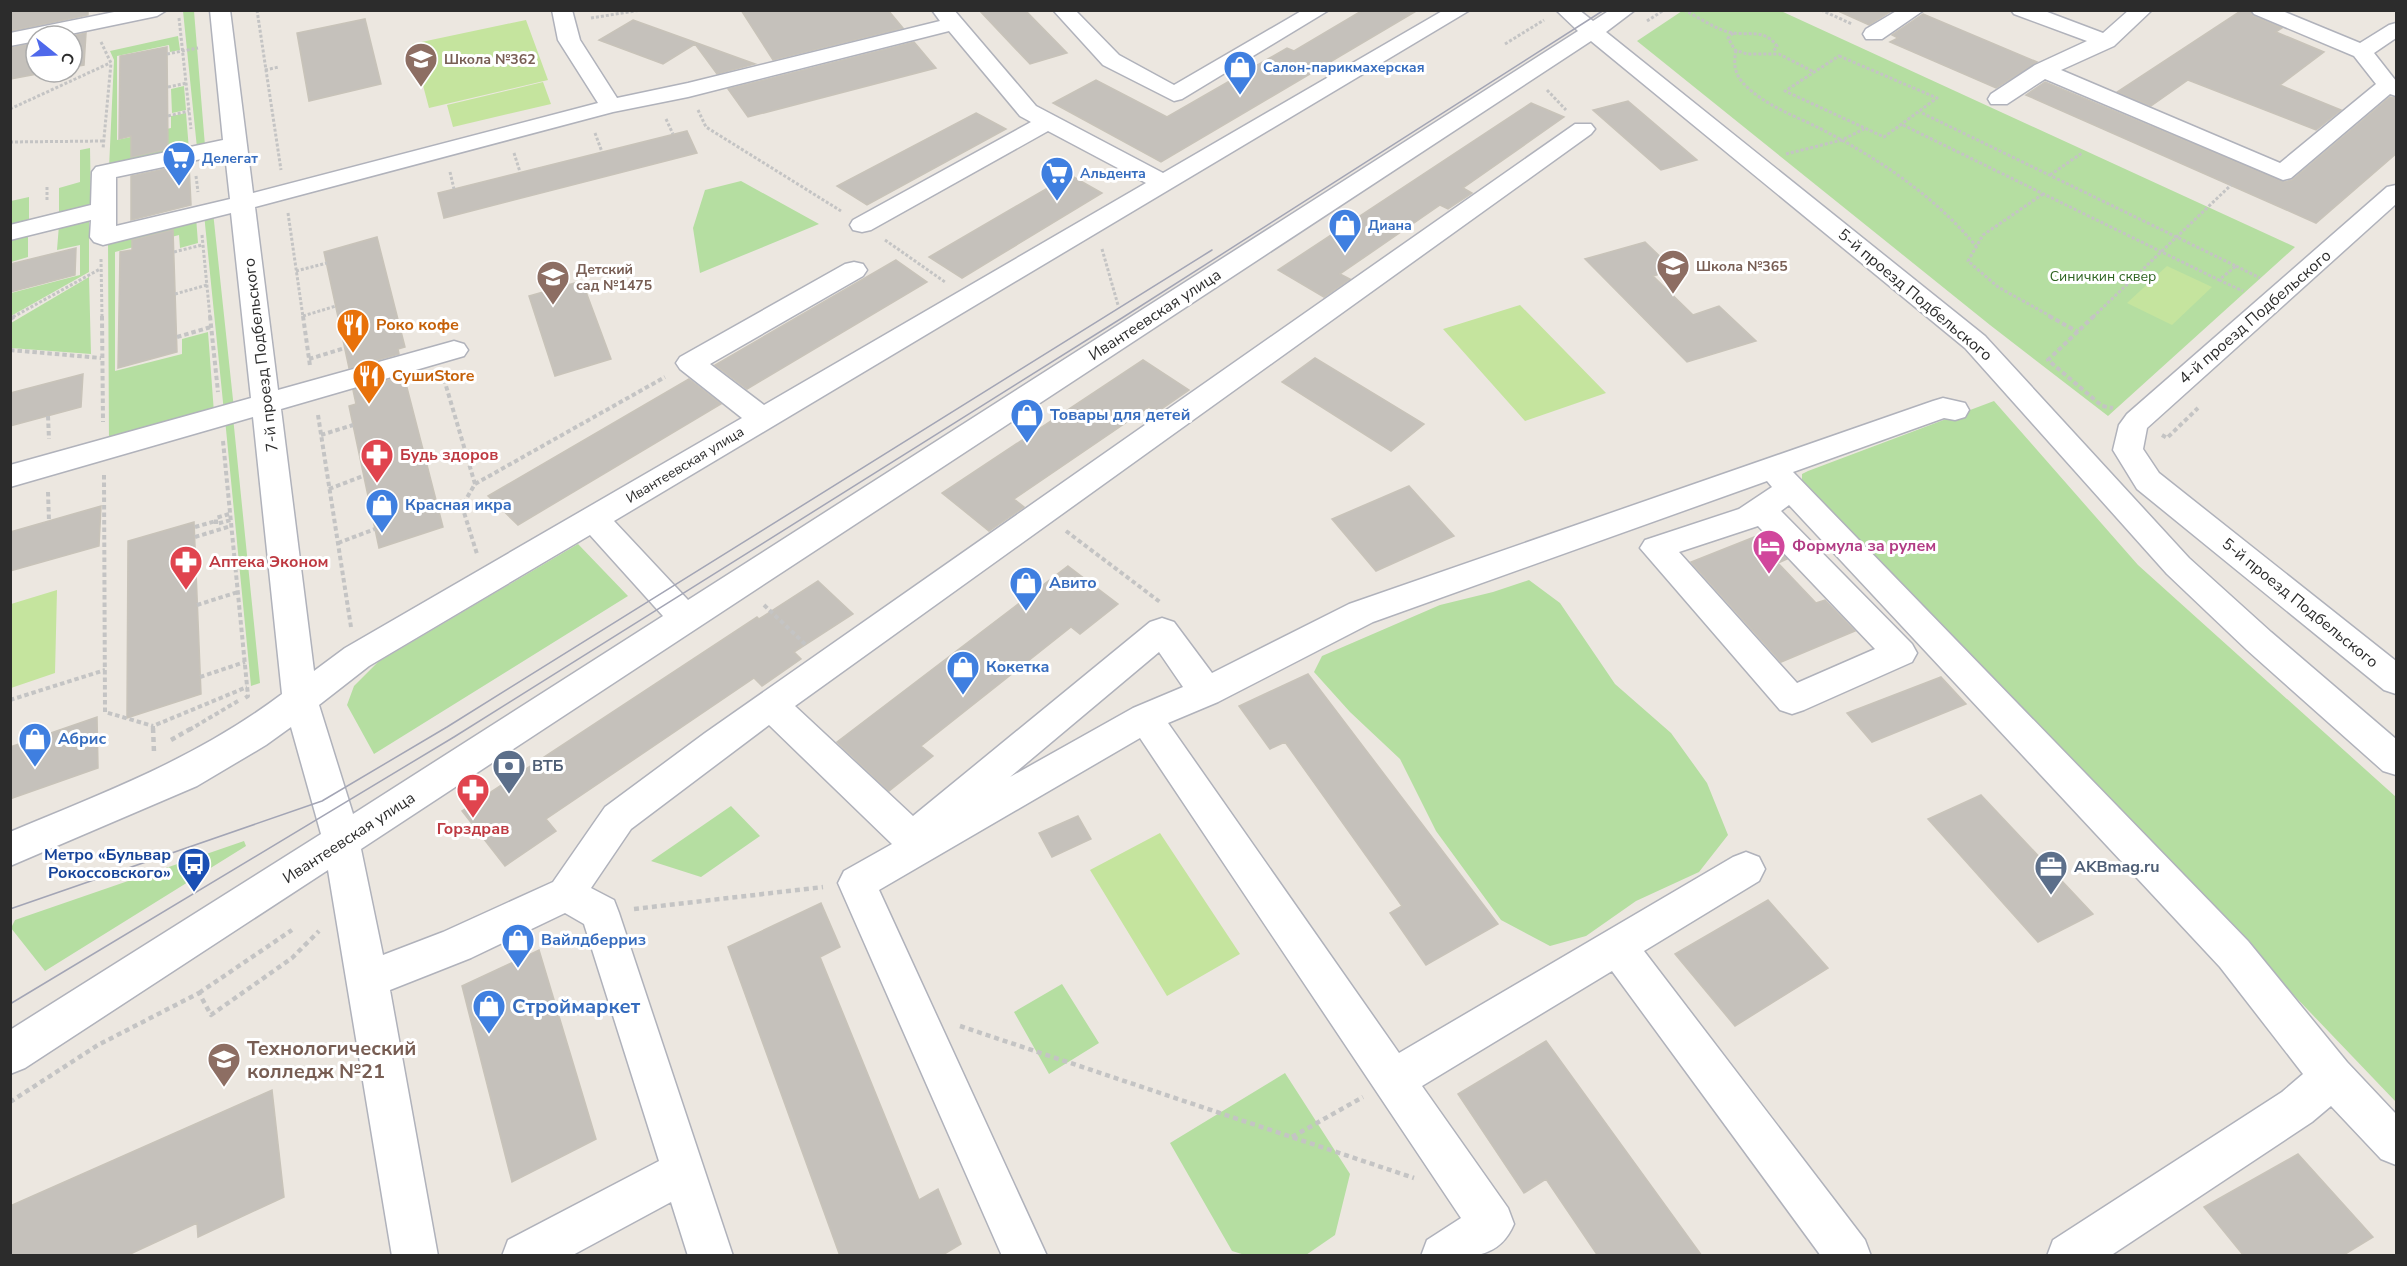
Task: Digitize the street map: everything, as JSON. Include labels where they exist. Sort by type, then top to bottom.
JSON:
[{"type":"street","points":[[10,40],[156,10]]},
{"type":"street","name":"7-й проезд Подбельского","points":[[220,10],[300,700],[332,803],[341,843]]},
{"type":"street","points":[[1063,10],[1111,60],[1174,94],[1319,10]]},
{"type":"street","name":"Ивантеевская улица","points":[[10,850],[184,775],[254,735],[357,657],[1461,10]]},
{"type":"street","name":"Ивантеевская улица","points":[[10,1054],[341,843],[1625,10]]},
{"type":"street","points":[[1874,34],[1914,10]]},
{"type":"street","points":[[2022,10],[2106,41]]},
{"type":"street","points":[[1999,99],[2043,70],[2106,41],[2142,10]]},
{"type":"street","points":[[2043,70],[2283,173],[2392,87],[2362,51],[2261,10]]},
{"type":"street","points":[[2362,51],[2397,28],[2381,10]]},
{"type":"street","name":"5-й проезд Подбельского","points":[[1558,14],[1593,31],[1975,342],[2178,566],[2259,641],[2397,760]]},
{"type":"street","points":[[563,16],[569,40],[611,106]]},
{"type":"street","points":[[237,144],[104,172],[103,237],[243,203],[611,106],[688,90],[947,17],[1028,111],[1165,184]]},
{"type":"street","points":[[862,225],[1048,122]]},
{"type":"street","points":[[711,1256],[684,1171],[583,903],[618,818],[827,665],[1583,129]]},
{"type":"street","name":"4-й проезд Подбельского","points":[[2128,450],[2133,425],[2137,421],[2397,192]]},
{"type":"street","points":[[10,233],[102,210]]},
{"type":"street","points":[[763,419],[690,363],[854,270]]},
{"type":"street","points":[[10,476],[445,353]]},
{"type":"street","points":[[856,883],[1145,718],[1206,692],[1361,613],[1780,478],[1943,408],[1955,410]]},
{"type":"street","name":"5-й проезд Подбельского","points":[[2128,450],[2148,481],[2397,680]]},
{"type":"street","points":[[1761,510],[1900,653],[1792,700],[1656,548],[1750,517],[1761,510],[1780,478]]},
{"type":"street","points":[[1780,478],[2234,954],[2332,1077],[2397,1144]]},
{"type":"street","points":[[593,519],[685,618]]},
{"type":"street","points":[[856,883],[1162,632],[1206,692]]},
{"type":"street","points":[[771,705],[911,838]]},
{"type":"street","points":[[1145,718],[1395,1079],[1492,1224],[1443,1256]]},
{"type":"street","points":[[341,843],[368,980],[415,1256]]},
{"type":"street","points":[[1395,1079],[1746,869]]},
{"type":"street","points":[[856,883],[1025,1256]]},
{"type":"street","points":[[368,980],[457,945],[583,903]]},
{"type":"street","points":[[1617,946],[1849,1256]]},
{"type":"street","points":[[2069,1256],[2297,1107],[2332,1077]]},
{"type":"street","points":[[524,1256],[684,1171]]},
{"type":"path","points":[[171,740],[248,696],[178,10]]},
{"type":"path","points":[[257,10],[352,631]]},
{"type":"path","points":[[563,16],[641,10]]},
{"type":"path","points":[[1684,10],[1733,33],[1745,31],[1760,33],[1772,39],[1777,46],[1773,52]]},
{"type":"path","points":[[1505,44],[1558,14]]},
{"type":"path","points":[[92,23],[111,63],[103,141],[104,172]]},
{"type":"path","points":[[1733,33],[1728,38],[1729,44],[1736,50],[1755,55],[1773,52],[1814,72]]},
{"type":"path","points":[[1736,50],[1733,68],[1741,82],[1765,99],[1842,140],[1925,195],[1963,229],[1976,246]]},
{"type":"path","points":[[167,54],[183,51]]},
{"type":"path","points":[[1839,56],[1937,98],[1884,137],[1785,91],[1814,72],[1839,56]]},
{"type":"path","points":[[10,109],[111,63]]},
{"type":"path","points":[[265,70],[279,68]]},
{"type":"path","points":[[168,87],[187,83]]},
{"type":"path","points":[[1544,87],[1583,129]]},
{"type":"path","points":[[688,90],[706,127],[862,225],[947,283]]},
{"type":"path","points":[[168,116],[189,111]]},
{"type":"path","points":[[1920,112],[2266,281]]},
{"type":"path","points":[[1903,125],[2251,294]]},
{"type":"path","points":[[1780,156],[1842,140],[1865,129]]},
{"type":"path","points":[[10,142],[103,141]]},
{"type":"path","points":[[2050,175],[2082,153]]},
{"type":"path","points":[[2119,409],[2102,405],[2048,360],[2231,185]]},
{"type":"path","points":[[2043,194],[1983,235],[1968,261],[1998,287],[2078,332]]},
{"type":"path","points":[[1100,242],[1118,305]]},
{"type":"path","points":[[174,252],[203,245]]},
{"type":"path","points":[[296,271],[327,263]]},
{"type":"path","points":[[2219,280],[2236,266]]},
{"type":"path","points":[[10,319],[101,268]]},
{"type":"path","points":[[175,294],[207,285]]},
{"type":"path","points":[[303,316],[336,306]]},
{"type":"path","points":[[177,337],[211,327]]},
{"type":"path","points":[[309,360],[345,348]]},
{"type":"path","points":[[10,350],[101,358]]},
{"type":"path","points":[[445,353],[475,484]]},
{"type":"path","points":[[478,558],[462,506],[475,484],[690,363]]},
{"type":"path","points":[[48,416],[49,423]]},
{"type":"path","points":[[321,435],[353,425]]},
{"type":"path","points":[[329,489],[363,476]]},
{"type":"path","points":[[48,511],[49,521]]},
{"type":"path","points":[[195,527],[230,514]]},
{"type":"path","points":[[1043,514],[1166,605],[1162,632]]},
{"type":"path","points":[[216,521],[216,524],[231,520]]},
{"type":"path","points":[[195,537],[231,526]]},
{"type":"path","points":[[338,543],[375,529]]},
{"type":"path","points":[[197,605],[238,592]]},
{"type":"path","points":[[761,602],[827,665]]},
{"type":"path","points":[[200,677],[245,662]]},
{"type":"path","points":[[10,700],[105,670]]},
{"type":"path","points":[[105,712],[153,726],[248,687]]},
{"type":"path","points":[[153,726],[154,758]]},
{"type":"path","points":[[583,903],[856,883]]},
{"type":"path","points":[[10,1102],[98,1045],[199,993],[292,930]]},
{"type":"path","points":[[199,993],[211,1015],[292,958],[319,931]]},
{"type":"path","points":[[914,1010],[1421,1180]]},
{"type":"path","points":[[1292,1137],[1395,1079]]},
{"type":"green space","points":[[183,11],[194,11],[205,146],[197,148]]},
{"type":"green space","name":"Синичкин сквер","points":[[1682,11],[1781,11],[2295,247],[2108,416],[1990,325],[1637,41]]},
{"type":"green space","points":[[526,20],[548,80],[429,108],[412,44]]},
{"type":"green space","points":[[178,36],[180,50],[170,52],[169,45],[117,56],[117,140],[171,128],[171,116],[186,113],[189,150],[109,168],[114,60],[110,51]]},
{"type":"green space","points":[[543,82],[551,104],[453,127],[447,105]]},
{"type":"green space","points":[[184,86],[186,110],[172,113],[171,89]]},
{"type":"green space","points":[[90,148],[91,205],[59,213],[59,188],[80,182],[80,150]]},
{"type":"green space","points":[[741,181],[819,224],[700,273],[693,228],[705,190]]},
{"type":"green space","points":[[29,197],[29,223],[11,227],[11,201]]},
{"type":"green space","points":[[213,212],[234,409],[224,412],[204,214]]},
{"type":"green space","points":[[89,217],[89,272],[11,316],[11,293],[80,275],[80,245],[57,250],[59,225]]},
{"type":"green space","points":[[196,217],[198,243],[180,248],[179,235],[115,252],[115,371],[182,354],[182,339],[208,332],[214,413],[109,443],[108,239]]},
{"type":"green space","points":[[28,232],[28,257],[11,262],[11,236]]},
{"type":"green space","points":[[2167,266],[2212,287],[2172,325],[2127,303]]},
{"type":"green space","points":[[89,277],[91,354],[11,348],[11,323]]},
{"type":"green space","points":[[1520,305],[1606,393],[1525,421],[1443,329]]},
{"type":"green space","points":[[1994,401],[2138,565],[2396,797],[2396,1102],[1802,481],[1802,474],[1808,471]]},
{"type":"green space","points":[[233,417],[260,683],[251,686],[225,419]]},
{"type":"green space","points":[[578,544],[628,596],[374,754],[347,705],[354,686],[378,662]]},
{"type":"green space","points":[[1529,580],[1560,603],[1615,684],[1671,733],[1707,783],[1728,835],[1699,872],[1636,901],[1586,936],[1550,946],[1501,920],[1436,831],[1400,759],[1350,712],[1314,672],[1322,656],[1440,605],[1493,592]]},
{"type":"green space","points":[[57,590],[55,673],[11,688],[11,604]]},
{"type":"green space","points":[[731,806],[760,836],[701,877],[651,861]]},
{"type":"green space","points":[[1160,833],[1240,954],[1167,996],[1090,870]]},
{"type":"green space","points":[[244,841],[246,846],[45,971],[11,928],[15,920]]},
{"type":"green space","points":[[1062,984],[1099,1043],[1049,1074],[1014,1012]]},
{"type":"green space","points":[[1285,1073],[1350,1174],[1335,1235],[1306,1255],[1245,1255],[1232,1251],[1170,1143]]},
{"type":"building","points":[[10,10],[88,10],[88,15],[44,24],[24,24],[24,28],[10,31]]},
{"type":"building","points":[[741,10],[888,10],[903,28],[773,60]]},
{"type":"building","points":[[979,10],[1025,10],[1067,53],[1030,64]]},
{"type":"building","points":[[1363,10],[1418,10],[1161,162],[1053,103],[1096,80],[1167,117],[1287,48],[1294,51]]},
{"type":"building","points":[[1836,10],[1893,10],[1869,25]]},
{"type":"building","points":[[2242,10],[2249,10],[2253,16],[2282,28],[2276,32],[2324,52],[2280,85],[2341,110],[2316,130],[2188,80],[2151,106],[2117,92]]},
{"type":"building","points":[[1923,14],[2037,62],[1996,88],[1890,42],[1898,38],[1892,35]]},
{"type":"building","points":[[365,19],[381,84],[309,101],[297,33]]},
{"type":"building","points":[[633,20],[755,64],[717,74],[695,44],[663,64],[599,40]]},
{"type":"building","points":[[84,33],[86,33],[84,65]]},
{"type":"building","points":[[914,42],[936,68],[748,117],[728,89]]},
{"type":"building","points":[[24,45],[24,76],[10,79],[10,48]]},
{"type":"building","points":[[167,47],[168,149],[131,157],[131,136],[119,139],[120,56]]},
{"type":"building","points":[[2045,82],[2284,182],[2292,180],[2390,97],[2397,98],[2397,153],[2316,223],[2026,95]]},
{"type":"building","points":[[1628,101],[1697,160],[1661,170],[1593,110]]},
{"type":"building","points":[[1531,103],[1564,117],[1463,188],[1472,193],[1448,209],[1440,205],[1340,274],[1350,279],[1324,297],[1278,270]]},
{"type":"building","points":[[976,113],[1006,129],[867,205],[837,186]]},
{"type":"building","points":[[687,131],[697,153],[444,218],[438,193]]},
{"type":"building","points":[[189,164],[191,205],[131,220],[131,176]]},
{"type":"building","points":[[1070,175],[1102,193],[962,278],[929,257]]},
{"type":"building","points":[[173,230],[177,352],[118,368],[120,252],[132,250],[132,240]]},
{"type":"building","points":[[377,237],[405,347],[398,349],[399,354],[349,368],[324,252]]},
{"type":"building","points":[[1645,242],[1674,270],[1653,276],[1693,315],[1719,306],[1756,341],[1687,362],[1585,259]]},
{"type":"building","points":[[76,248],[75,275],[10,292],[10,264]]},
{"type":"building","points":[[896,260],[927,282],[747,389],[715,365]]},
{"type":"building","points":[[582,281],[611,359],[555,376],[529,296]]},
{"type":"building","points":[[1315,358],[1424,424],[1391,451],[1282,382]]},
{"type":"building","points":[[1143,360],[1189,390],[1157,412],[1149,407],[1014,499],[1024,507],[989,531],[942,493]]},
{"type":"building","points":[[83,374],[81,407],[10,426],[10,393]]},
{"type":"building","points":[[404,376],[443,527],[379,548],[349,406],[356,404],[353,390]]},
{"type":"building","points":[[689,379],[721,404],[518,525],[488,496]]},
{"type":"building","points":[[1409,486],[1454,536],[1376,571],[1332,519]]},
{"type":"building","points":[[101,506],[99,546],[10,571],[10,532]]},
{"type":"building","points":[[194,522],[201,694],[127,718],[128,541]]},
{"type":"building","points":[[1762,534],[1787,559],[1778,563],[1816,603],[1825,600],[1855,631],[1781,662],[1691,562]]},
{"type":"building","points":[[1068,566],[1118,604],[1080,634],[1071,627],[921,746],[933,756],[889,791],[837,742]]},
{"type":"building","points":[[818,581],[853,614],[794,652],[801,659],[762,686],[754,678],[546,819],[556,831],[505,866],[462,811],[757,617],[759,619]]},
{"type":"building","points":[[1308,674],[1498,924],[1426,965],[1390,913],[1402,906],[1285,742],[1270,749],[1239,706]]},
{"type":"building","points":[[1941,677],[1966,704],[1872,742],[1847,713]]},
{"type":"building","points":[[97,717],[98,768],[10,799],[10,747]]},
{"type":"building","points":[[1981,795],[2093,914],[2038,942],[1928,819]]},
{"type":"building","points":[[1078,816],[1091,839],[1052,857],[1039,833]]},
{"type":"building","points":[[1768,900],[1828,968],[1735,1026],[1675,954]]},
{"type":"building","points":[[821,903],[840,947],[820,957],[919,1200],[938,1189],[961,1244],[941,1256],[840,1256],[728,947]]},
{"type":"building","points":[[539,950],[596,1139],[512,1182],[462,986]]},
{"type":"building","points":[[1546,1041],[1702,1256],[1598,1256],[1546,1179],[1524,1193],[1458,1094]]},
{"type":"building","points":[[272,1090],[284,1197],[198,1237],[197,1223],[126,1256],[10,1256],[10,1206]]},
{"type":"building","points":[[2298,1154],[2373,1237],[2342,1256],[2244,1256],[2204,1207]]},
{"type":"tram line","points":[[10,1004],[454,737],[1122,318],[1604,10]]},
{"type":"tram line","points":[[10,909],[322,801],[447,727],[1212,250]]},
{"type":"place","name":"Школа №362","points":[[421,88]]},
{"type":"place","name":"Салон-парикмахерская","points":[[1240,96]]},
{"type":"place","name":"Делегат","points":[[179,187]]},
{"type":"place","name":"Альдента","points":[[1057,202]]},
{"type":"place","name":"Диана","points":[[1345,254]]},
{"type":"place","name":"Школа №365","points":[[1673,295]]},
{"type":"place","name":"Детский сад №1475","points":[[553,306]]},
{"type":"place","name":"Роко кофе","points":[[353,354]]},
{"type":"place","name":"СушиStore","points":[[369,405]]},
{"type":"place","name":"Товары для детей","points":[[1027,444]]},
{"type":"place","name":"Будь здоров","points":[[377,484]]},
{"type":"place","name":"Красная икра","points":[[382,534]]},
{"type":"place","name":"Формула за рулем","points":[[1769,575]]},
{"type":"place","name":"Аптека Эконом","points":[[186,591]]},
{"type":"place","name":"Авито","points":[[1026,612]]},
{"type":"place","name":"Кокетка","points":[[963,696]]},
{"type":"place","name":"Абрис","points":[[35,768]]},
{"type":"place","name":"ВТБ","points":[[509,795]]},
{"type":"place","name":"Горздрав","points":[[473,819]]},
{"type":"place","name":"Метро «Бульвар Рокоссовского»","points":[[194,893]]},
{"type":"place","name":"AKBmag.ru","points":[[2051,896]]},
{"type":"place","name":"Вайлдберриз","points":[[518,969]]},
{"type":"place","name":"Строймаркет","points":[[489,1035]]},
{"type":"place","name":"Технологический колледж №21","points":[[224,1088]]}]
